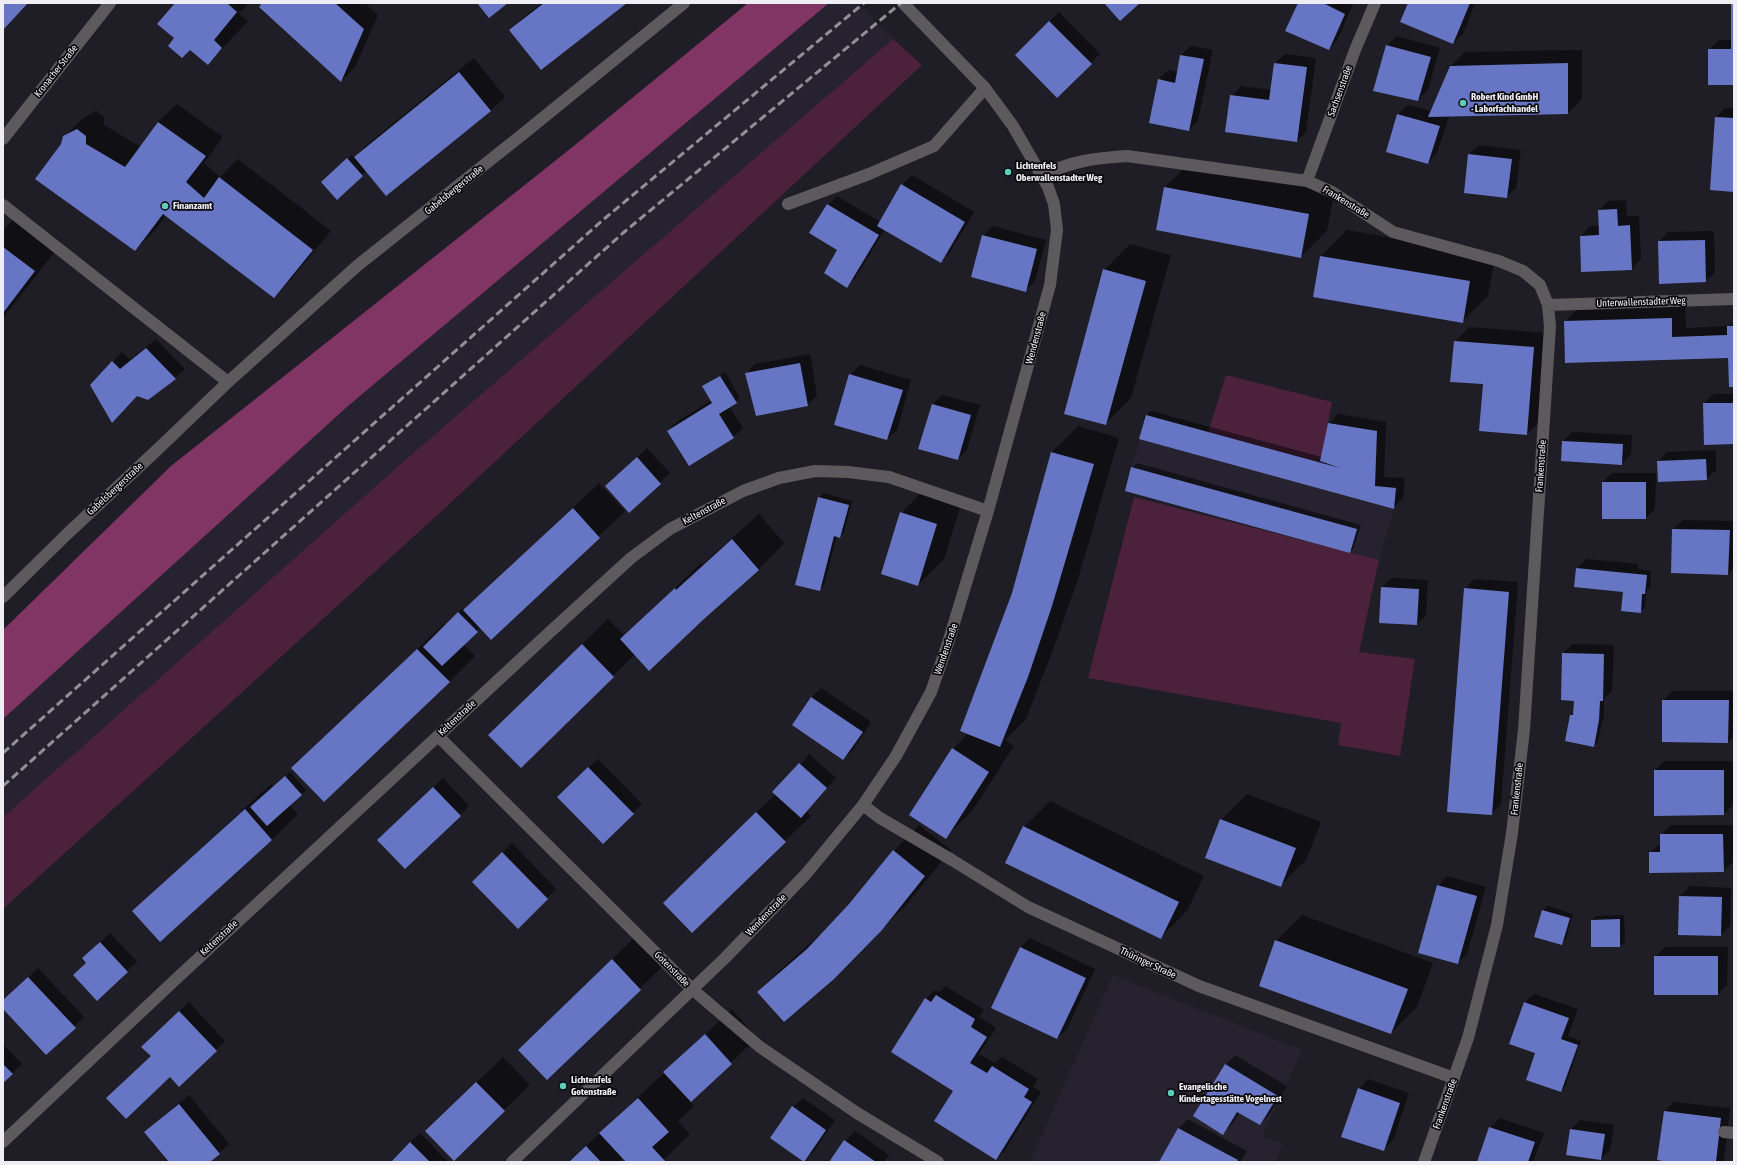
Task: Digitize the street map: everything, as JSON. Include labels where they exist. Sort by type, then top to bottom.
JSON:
[{"type":"street","name":"Kronacher Straße","points":[[3,139],[110,3]]},
{"type":"street","name":"Gabelsbergerstraße","points":[[3,597],[66,535],[228,382],[357,266],[684,3]]},
{"type":"street","name":"Wendenstraße","points":[[512,1162],[692,989],[806,874],[863,806],[896,756],[931,692],[948,643],[988,511],[1050,286],[1057,230],[1054,204],[1043,175],[1013,126],[985,88],[903,3]]},
{"type":"street","name":"Sachsenstraße","points":[[1307,181],[1355,50],[1375,3]]},
{"type":"street","points":[[788,204],[869,174],[934,146],[985,88]]},
{"type":"street","name":"Frankenstraße","points":[[1043,175],[1071,163],[1103,157],[1127,156],[1307,181],[1332,192],[1393,232],[1499,261],[1523,271],[1540,285],[1548,305],[1550,326],[1524,730],[1512,833],[1497,925],[1468,1038],[1424,1162]]},
{"type":"street","points":[[3,205],[228,382]]},
{"type":"street","name":"Unterwallenstadter Weg","points":[[1548,305],[1734,299]]},
{"type":"street","name":"Keltenstraße","points":[[3,1142],[175,980],[631,558],[670,529],[743,491],[779,478],[815,471],[848,472],[889,477],[988,511]]},
{"type":"street","name":"Gotenstraße","points":[[438,736],[692,989],[760,1047],[857,1113],[938,1162]]},
{"type":"street","name":"Thüringer Straße","points":[[863,806],[880,818],[1028,907],[1199,986],[1454,1078]]},
{"type":"shaded area","points":[[748,3],[829,3],[348,406],[3,719],[3,630],[171,466],[570,149]]},
{"type":"shaded area","points":[[829,3],[858,3],[893,39],[404,461],[3,817],[3,719],[348,406]]},
{"type":"shaded area","points":[[893,39],[922,65],[443,510],[3,909],[3,817],[404,461]]},
{"type":"shaded area","points":[[1226,375],[1332,402],[1320,462],[1208,432]]},
{"type":"shaded area","points":[[1146,415],[1344,469],[1337,494],[1394,509],[1379,560],[1125,491]]},
{"type":"shaded area","points":[[1134,497],[1379,560],[1359,652],[1415,659],[1400,756],[1338,745],[1341,723],[1088,678]]},
{"type":"shaded area","name":"Evangelische Kindertagesstätte Vogelnest","points":[[1113,975],[1302,1050],[1262,1136],[1283,1144],[1275,1162],[1030,1162]]},
{"type":"building","points":[[3,3],[28,3],[3,30]]},
{"type":"building","points":[[175,3],[227,3],[237,12],[214,40],[222,48],[208,65],[190,50],[182,58],[168,46],[174,38],[157,24]]},
{"type":"building","points":[[262,3],[335,3],[364,29],[341,82],[259,7]]},
{"type":"building","points":[[477,3],[508,3],[489,18]]},
{"type":"building","points":[[544,3],[627,3],[541,70],[509,30]]},
{"type":"building","points":[[1104,3],[1140,3],[1120,21]]},
{"type":"building","points":[[1298,3],[1323,3],[1345,14],[1329,50],[1285,31]]},
{"type":"building","points":[[1408,3],[1470,3],[1453,44],[1400,22]]},
{"type":"building","points":[[1731,4],[1734,4],[1734,85],[1708,85],[1708,49],[1731,49]]},
{"type":"building","points":[[1049,21],[1092,64],[1057,98],[1015,55]]},
{"type":"building","points":[[1386,45],[1431,57],[1418,101],[1373,91]]},
{"type":"building","points":[[1180,55],[1204,59],[1189,131],[1149,123],[1158,79],[1175,83]]},
{"type":"building","points":[[1274,63],[1307,67],[1297,142],[1225,132],[1230,95],[1269,100]]},
{"type":"building","points":[[1568,63],[1568,114],[1428,117],[1450,66]]},
{"type":"building","points":[[459,72],[491,111],[386,196],[354,157]]},
{"type":"building","points":[[1397,114],[1440,126],[1428,164],[1386,152]]},
{"type":"building","points":[[1715,117],[1734,118],[1734,192],[1710,190]]},
{"type":"building","name":"Finanzamt","points":[[158,122],[206,156],[186,182],[204,198],[219,177],[313,250],[274,298],[163,214],[135,251],[35,179],[61,144],[63,136],[77,129],[86,136],[86,144],[125,167]]},
{"type":"building","points":[[1468,154],[1512,159],[1507,198],[1464,193]]},
{"type":"building","points":[[347,158],[363,176],[337,200],[321,182]]},
{"type":"building","points":[[901,184],[965,222],[941,263],[877,226]]},
{"type":"building","points":[[1164,187],[1309,214],[1301,258],[1156,230]]},
{"type":"building","points":[[827,204],[879,235],[847,288],[824,273],[837,250],[809,233]]},
{"type":"building","points":[[1617,209],[1618,226],[1630,225],[1632,270],[1581,272],[1580,236],[1599,235],[1598,210]]},
{"type":"building","points":[[982,235],[1037,249],[1026,292],[971,277]]},
{"type":"building","points":[[1705,240],[1706,282],[1659,284],[1658,241]]},
{"type":"building","points":[[3,247],[35,271],[3,313]]},
{"type":"building","points":[[1320,256],[1470,281],[1463,323],[1313,297]]},
{"type":"building","points":[[1103,269],[1146,281],[1106,425],[1064,414]]},
{"type":"building","points":[[1672,318],[1672,337],[1727,335],[1727,326],[1734,326],[1734,387],[1729,387],[1728,358],[1565,363],[1564,321]]},
{"type":"building","points":[[1454,341],[1534,347],[1527,435],[1479,431],[1483,384],[1450,382]]},
{"type":"building","points":[[146,348],[176,379],[148,400],[137,396],[112,423],[90,385],[112,361],[120,369]]},
{"type":"building","points":[[800,363],[808,406],[756,416],[745,373]]},
{"type":"building","points":[[849,374],[903,390],[887,440],[834,425]]},
{"type":"building","points":[[720,376],[737,403],[719,414],[734,438],[689,466],[667,431],[712,403],[702,386]]},
{"type":"building","points":[[1703,403],[1734,403],[1734,444],[1704,445]]},
{"type":"building","points":[[932,404],[971,415],[958,460],[918,449]]},
{"type":"building","points":[[1146,415],[1340,468],[1320,461],[1328,423],[1377,431],[1375,486],[1396,488],[1394,509],[1139,439]]},
{"type":"building","points":[[1562,441],[1623,444],[1622,465],[1561,461]]},
{"type":"building","points":[[1051,452],[1094,464],[1052,606],[1028,677],[1000,747],[960,731],[1012,593]]},
{"type":"building","points":[[637,457],[661,484],[629,513],[605,486]]},
{"type":"building","points":[[1706,459],[1707,480],[1658,482],[1657,461]]},
{"type":"building","points":[[1131,467],[1357,529],[1350,553],[1125,491]]},
{"type":"building","points":[[1602,482],[1646,482],[1646,519],[1602,519]]},
{"type":"building","points":[[818,497],[849,505],[840,538],[834,536],[820,591],[795,585]]},
{"type":"building","points":[[573,508],[600,538],[491,640],[463,610]]},
{"type":"building","points":[[900,512],[937,524],[918,586],[881,574]]},
{"type":"building","points":[[1672,529],[1730,530],[1728,575],[1671,573]]},
{"type":"building","points":[[732,539],[759,570],[649,671],[620,639],[675,588],[676,590]]},
{"type":"building","points":[[1576,568],[1647,575],[1645,594],[1642,594],[1641,613],[1621,611],[1623,592],[1574,587]]},
{"type":"building","points":[[1381,587],[1419,589],[1417,625],[1379,623]]},
{"type":"building","points":[[1464,588],[1509,592],[1492,815],[1447,812]]},
{"type":"building","points":[[458,612],[478,632],[442,666],[423,647]]},
{"type":"building","points":[[582,644],[614,677],[521,768],[488,735]]},
{"type":"building","points":[[417,649],[450,682],[324,802],[291,768]]},
{"type":"building","points":[[1562,653],[1604,654],[1603,701],[1600,701],[1599,720],[1594,747],[1565,741],[1570,715],[1573,715],[1574,701],[1561,700]]},
{"type":"building","points":[[811,697],[863,732],[843,760],[792,725]]},
{"type":"building","points":[[1662,700],[1729,700],[1728,743],[1662,742]]},
{"type":"building","points":[[952,748],[989,772],[946,839],[909,815]]},
{"type":"building","points":[[799,763],[827,788],[801,818],[772,792]]},
{"type":"building","points":[[588,767],[634,814],[603,844],[557,797]]},
{"type":"building","points":[[1654,770],[1724,770],[1724,815],[1654,816]]},
{"type":"building","points":[[285,776],[302,795],[267,826],[250,807]]},
{"type":"building","points":[[433,787],[461,816],[405,869],[377,840]]},
{"type":"building","points":[[245,809],[272,840],[160,942],[132,911]]},
{"type":"building","points":[[756,812],[786,842],[692,933],[663,903]]},
{"type":"building","points":[[1220,819],[1296,848],[1281,887],[1205,858]]},
{"type":"building","points":[[1023,826],[1179,902],[1161,939],[1005,863]]},
{"type":"building","points":[[1660,834],[1723,834],[1724,872],[1649,873],[1649,852],[1660,852]]},
{"type":"building","points":[[893,850],[925,876],[882,930],[834,979],[784,1022],[757,992],[807,949],[849,904]]},
{"type":"building","points":[[502,852],[548,899],[518,929],[472,882]]},
{"type":"building","points":[[1437,885],[1477,896],[1458,964],[1418,953]]},
{"type":"building","points":[[1679,896],[1722,897],[1721,936],[1678,935]]},
{"type":"building","points":[[1542,910],[1570,918],[1562,945],[1534,937]]},
{"type":"building","points":[[1620,919],[1620,947],[1591,947],[1591,920]]},
{"type":"building","points":[[1275,940],[1408,989],[1391,1034],[1259,986]]},
{"type":"building","points":[[100,942],[128,972],[97,1001],[73,975],[86,963],[82,958]]},
{"type":"building","points":[[1020,947],[1086,978],[1057,1039],[991,1008]]},
{"type":"building","points":[[1654,956],[1718,956],[1718,995],[1654,995]]},
{"type":"building","points":[[612,959],[641,990],[547,1080],[518,1050]]},
{"type":"building","points":[[28,977],[76,1028],[46,1055],[3,1009],[3,1000]]},
{"type":"building","points":[[936,995],[975,1019],[971,1027],[987,1037],[970,1063],[987,1073],[992,1066],[1029,1089],[1024,1097],[1032,1102],[996,1160],[934,1121],[953,1091],[891,1052],[925,998],[931,1002]]},
{"type":"building","points":[[1524,1002],[1569,1018],[1561,1039],[1578,1045],[1561,1092],[1526,1080],[1535,1053],[1509,1044]]},
{"type":"building","points":[[179,1011],[217,1051],[179,1087],[170,1077],[126,1119],[106,1098],[151,1056],[141,1047]]},
{"type":"building","points":[[705,1034],[732,1064],[691,1102],[663,1072]]},
{"type":"building","points":[[3,1064],[13,1074],[3,1083]]},
{"type":"building","points":[[1225,1064],[1278,1096],[1260,1125],[1237,1112],[1223,1135],[1193,1116]]},
{"type":"building","points":[[476,1082],[505,1111],[454,1161],[425,1131]]},
{"type":"building","points":[[1358,1088],[1400,1103],[1384,1151],[1341,1137]]},
{"type":"building","points":[[638,1098],[669,1132],[652,1147],[665,1161],[663,1162],[626,1162],[599,1133]]},
{"type":"building","points":[[179,1104],[220,1154],[210,1162],[169,1162],[144,1132]]},
{"type":"building","points":[[792,1106],[826,1130],[804,1162],[770,1138]]},
{"type":"building","points":[[1664,1111],[1721,1118],[1716,1162],[1668,1162],[1657,1160]]},
{"type":"building","points":[[1489,1127],[1535,1142],[1528,1162],[1477,1162]]},
{"type":"building","points":[[1178,1128],[1238,1160],[1237,1162],[1159,1162]]},
{"type":"building","points":[[1570,1129],[1605,1134],[1601,1160],[1566,1155]]},
{"type":"building","points":[[844,1140],[876,1162],[829,1162]]},
{"type":"building","points":[[410,1142],[430,1162],[390,1162],[392,1161]]},
{"type":"building","points":[[586,1146],[601,1162],[569,1162]]},
{"type":"railway","points":[[3,753],[604,219],[864,3]]},
{"type":"railway","points":[[3,786],[623,233],[901,3]]},
{"type":"place","name":"Robert Kind GmbH - Laborfachhandel","points":[[1463,103]]},
{"type":"place","name":"Lichtenfels Oberwallenstadter Weg","points":[[1008,172]]},
{"type":"place","name":"Finanzamt","points":[[165,206]]},
{"type":"place","name":"Lichtenfels Gotenstraße","points":[[563,1086]]},
{"type":"place","name":"Evangelische Kindertagesstätte Vogelnest","points":[[1171,1093]]}]
